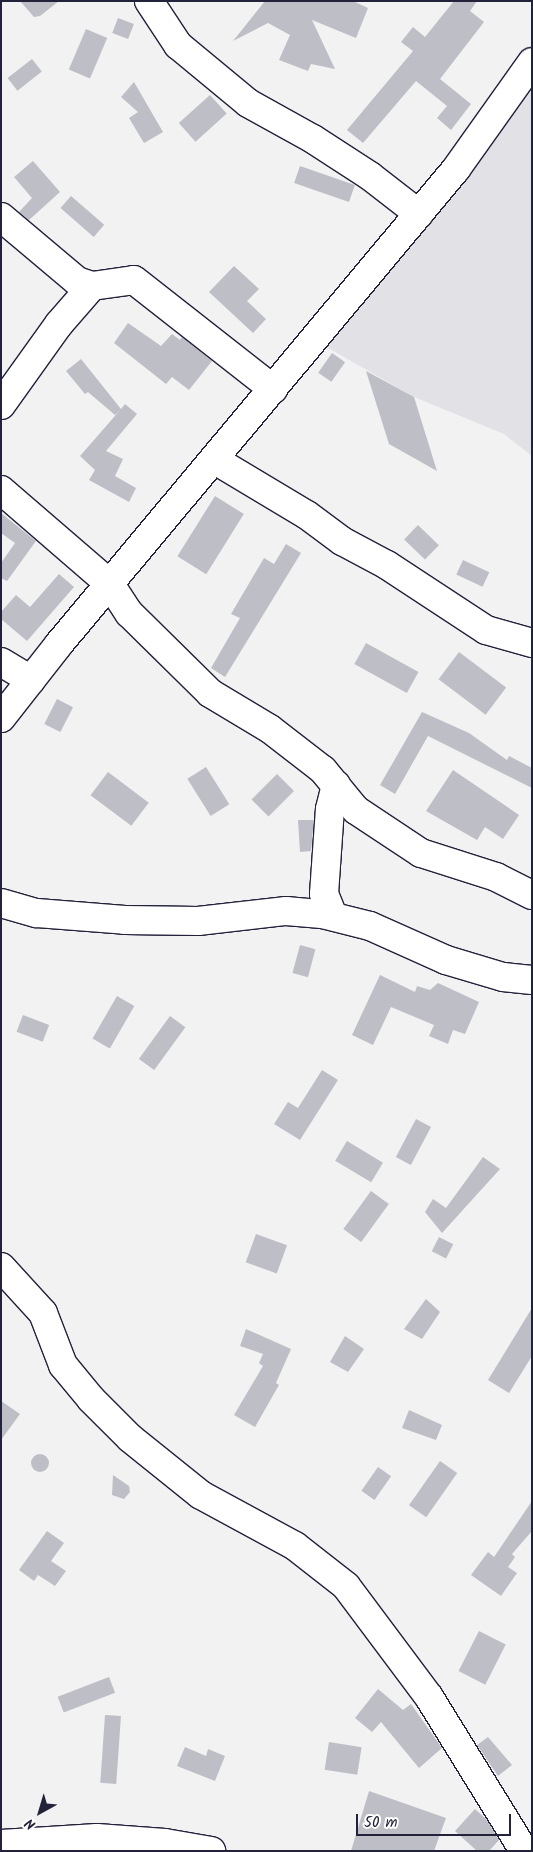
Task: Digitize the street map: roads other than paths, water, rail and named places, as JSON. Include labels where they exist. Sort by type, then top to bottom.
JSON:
[{"type":"street","points":[[149,1],[178,45],[248,103],[313,139],[370,176],[419,214]]},
{"type":"street","points":[[1,718],[110,584],[419,214],[456,168],[532,62]]},
{"type":"street","points":[[1,217],[77,281],[92,286],[134,280],[273,389]]},
{"type":"street","points":[[1,405],[59,324],[92,286]]},
{"type":"street","points":[[215,460],[307,515],[342,541],[388,565],[486,630],[532,643]]},
{"type":"street","points":[[1,490],[110,584],[129,613],[210,693],[270,729],[323,770],[356,810],[421,853],[496,877],[532,895]]},
{"type":"street","points":[[1,662],[31,680]]},
{"type":"street","points":[[332,916],[324,894],[330,809],[336,786]]},
{"type":"street","points":[[1,903],[37,913],[125,920],[198,921],[286,911],[332,916],[370,926],[446,960],[503,977],[532,980]]},
{"type":"street","points":[[1,1267],[43,1313],[64,1365],[91,1399],[130,1438],[201,1495],[296,1546],[346,1586],[429,1697],[524,1851]]},
{"type":"street","points":[[1,1844],[96,1838],[165,1843],[211,1851]]}]
